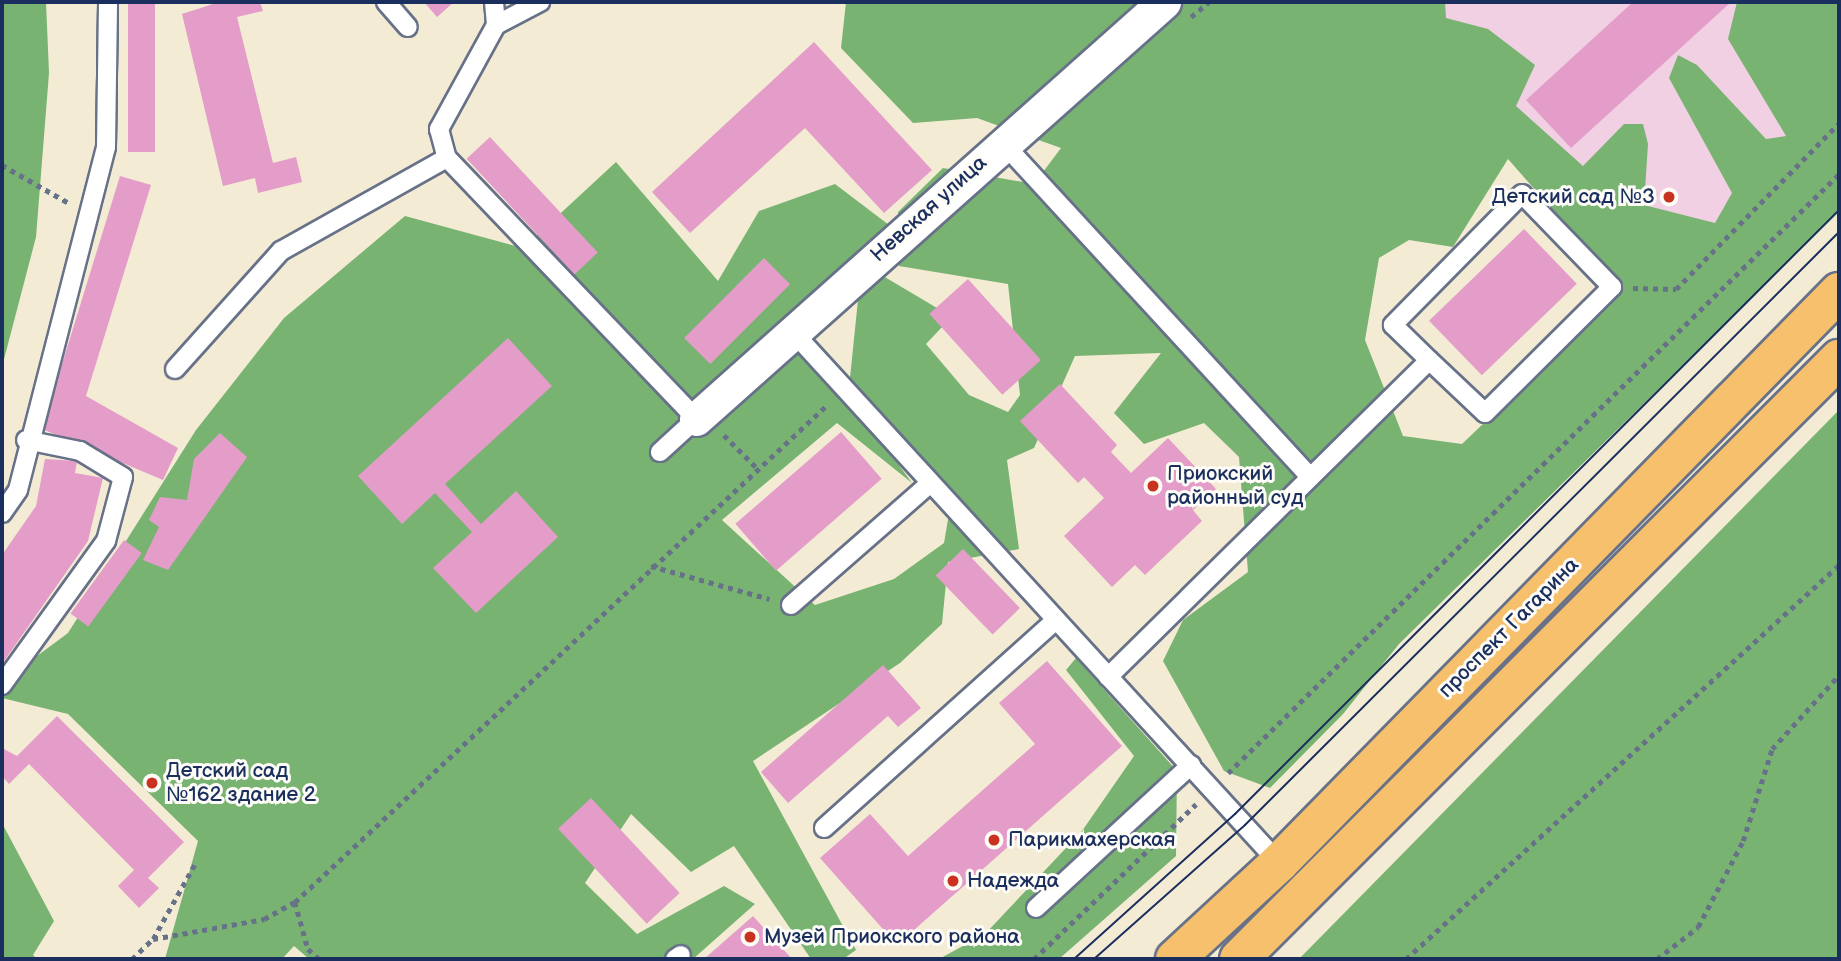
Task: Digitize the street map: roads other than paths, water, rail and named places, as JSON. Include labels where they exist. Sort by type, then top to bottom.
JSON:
[{"type":"main road","name":"проспект Гагарина","points":[[1174,959],[1279,863],[1839,292]]},
{"type":"main road","points":[[1239,959],[1839,359]]},
{"type":"street","name":"Невская улица","points":[[696,419],[1164,2]]},
{"type":"lane","points":[[2,513],[18,490],[26,440],[106,147],[108,2]]},
{"type":"lane","points":[[386,2],[408,27]]},
{"type":"lane","points":[[494,2],[496,25]]},
{"type":"lane","points":[[540,2],[496,25],[439,129],[447,158],[696,419],[660,452]]},
{"type":"lane","points":[[1003,143],[1310,477]]},
{"type":"lane","points":[[175,369],[281,251],[447,158]]},
{"type":"lane","points":[[1522,194],[1612,287],[1485,413],[1429,360],[1393,325],[1522,194]]},
{"type":"lane","points":[[793,332],[928,485],[1191,765],[1279,863]]},
{"type":"lane","points":[[1108,677],[1429,360]]},
{"type":"lane","points":[[2,685],[106,541],[123,477],[80,451],[26,440]]},
{"type":"lane","points":[[791,605],[928,485]]},
{"type":"lane","points":[[824,828],[1055,621]]},
{"type":"lane","points":[[1035,908],[1191,765]]},
{"type":"tram line","points":[[1074,959],[1235,814],[1839,210]]},
{"type":"tram line","points":[[1094,959],[1245,825],[1839,232]]},
{"type":"place","name":"Детский сад №3","points":[[1669,197]]},
{"type":"place","name":"Приокский районный суд","points":[[1153,486]]},
{"type":"place","name":"Детский сад №162 здание 2","points":[[152,783]]},
{"type":"place","name":"Парикмахерская","points":[[994,840]]},
{"type":"place","name":"Надежда","points":[[953,881]]},
{"type":"place","name":"Музей Приокского района","points":[[750,937]]}]
